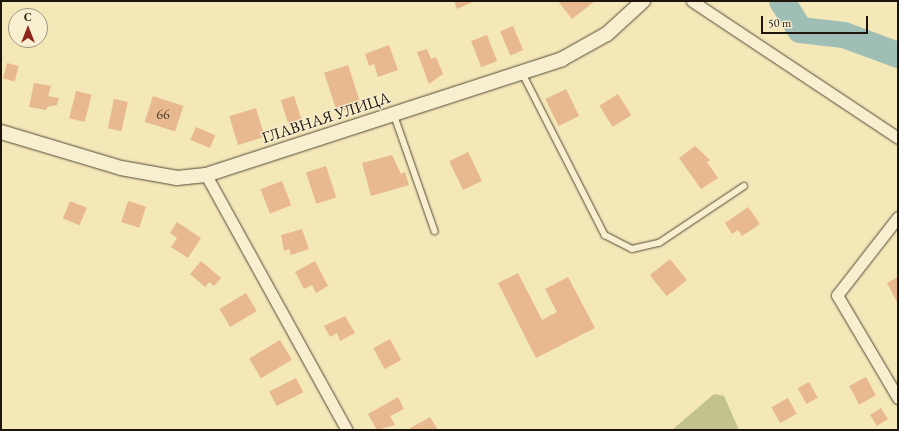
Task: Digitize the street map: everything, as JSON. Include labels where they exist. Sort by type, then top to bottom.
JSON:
[{"type":"street","name":"ГЛАВНАЯ УЛИЦА","points":[[1,132],[121,168],[177,178],[206,175],[394,114],[524,74],[586,48],[643,1]]},
{"type":"street","points":[[692,1],[898,138]]},
{"type":"street","points":[[206,175],[347,430]]},
{"type":"street","points":[[898,217],[837,295],[898,398]]},
{"type":"lane","points":[[524,74],[605,235],[632,249],[659,243],[744,186]]},
{"type":"lane","points":[[394,114],[435,231]]},
{"type":"green space","points":[[714,394],[724,396],[739,430],[672,430]]},
{"type":"building","points":[[454,1],[475,1],[457,9]]},
{"type":"building","points":[[558,1],[595,1],[572,19]]},
{"type":"building","points":[[513,26],[523,50],[510,55],[500,31]]},
{"type":"building","points":[[487,35],[497,61],[481,67],[471,41]]},
{"type":"building","points":[[389,45],[398,70],[378,77],[374,64],[369,66],[365,54]]},
{"type":"building","points":[[427,49],[431,59],[436,57],[443,74],[429,84],[417,52]]},
{"type":"building","points":[[7,63],[19,66],[15,81],[3,79]]},
{"type":"building","points":[[348,65],[361,105],[337,113],[324,73]]},
{"type":"building","points":[[34,83],[51,86],[48,96],[59,98],[57,105],[47,107],[46,110],[29,107]]},
{"type":"building","points":[[566,89],[579,116],[558,126],[545,99]]},
{"type":"building","points":[[76,91],[92,95],[85,122],[69,118]]},
{"type":"building","points":[[618,94],[631,115],[613,127],[599,106]]},
{"type":"building","points":[[153,96],[183,106],[175,132],[145,122]]},
{"type":"building","points":[[294,96],[303,123],[289,127],[281,100]]},
{"type":"building","points":[[114,99],[128,102],[121,131],[108,128]]},
{"type":"building","points":[[256,108],[265,137],[238,145],[229,116]]},
{"type":"building","points":[[196,127],[215,135],[210,148],[191,140]]},
{"type":"building","points":[[695,146],[710,160],[707,162],[718,178],[701,189],[679,158]]},
{"type":"building","points":[[468,152],[482,181],[463,190],[449,161]]},
{"type":"building","points":[[392,155],[401,174],[405,172],[409,185],[371,196],[362,163]]},
{"type":"building","points":[[326,166],[336,197],[316,204],[306,172]]},
{"type":"building","points":[[282,181],[291,205],[270,214],[261,189]]},
{"type":"building","points":[[70,201],[87,208],[80,225],[63,219]]},
{"type":"building","points":[[128,201],[146,207],[139,228],[121,222]]},
{"type":"building","points":[[748,207],[760,224],[742,236],[738,230],[732,234],[725,223]]},
{"type":"building","points":[[177,222],[201,238],[188,258],[171,247],[177,238],[170,233]]},
{"type":"building","points":[[302,229],[309,249],[291,255],[289,249],[284,251],[281,235]]},
{"type":"building","points":[[670,259],[687,280],[667,296],[650,275]]},
{"type":"building","points":[[201,261],[221,278],[214,286],[209,282],[205,287],[190,274]]},
{"type":"building","points":[[315,261],[328,286],[316,293],[312,285],[304,289],[295,272]]},
{"type":"building","points":[[518,273],[542,320],[557,312],[545,289],[568,277],[595,328],[536,358],[498,283]]},
{"type":"building","points":[[898,277],[898,304],[887,283]]},
{"type":"building","points":[[246,293],[257,311],[230,327],[219,309]]},
{"type":"building","points":[[345,316],[355,333],[340,341],[337,333],[330,337],[324,326]]},
{"type":"building","points":[[390,339],[401,360],[384,369],[373,348]]},
{"type":"building","points":[[280,340],[292,360],[261,378],[249,359]]},
{"type":"building","points":[[866,377],[876,396],[859,404],[849,386]]},
{"type":"building","points":[[296,378],[303,392],[277,406],[269,392]]},
{"type":"building","points":[[809,382],[818,398],[806,404],[798,388]]},
{"type":"building","points":[[398,397],[404,409],[390,416],[395,425],[377,430],[368,414]]},
{"type":"building","points":[[788,398],[797,414],[780,423],[771,407]]},
{"type":"building","points":[[881,408],[888,419],[877,426],[870,415]]},
{"type":"building","points":[[430,417],[438,430],[407,430]]},
{"type":"waterway","points":[[782,1],[800,30],[844,35],[898,55]]}]
